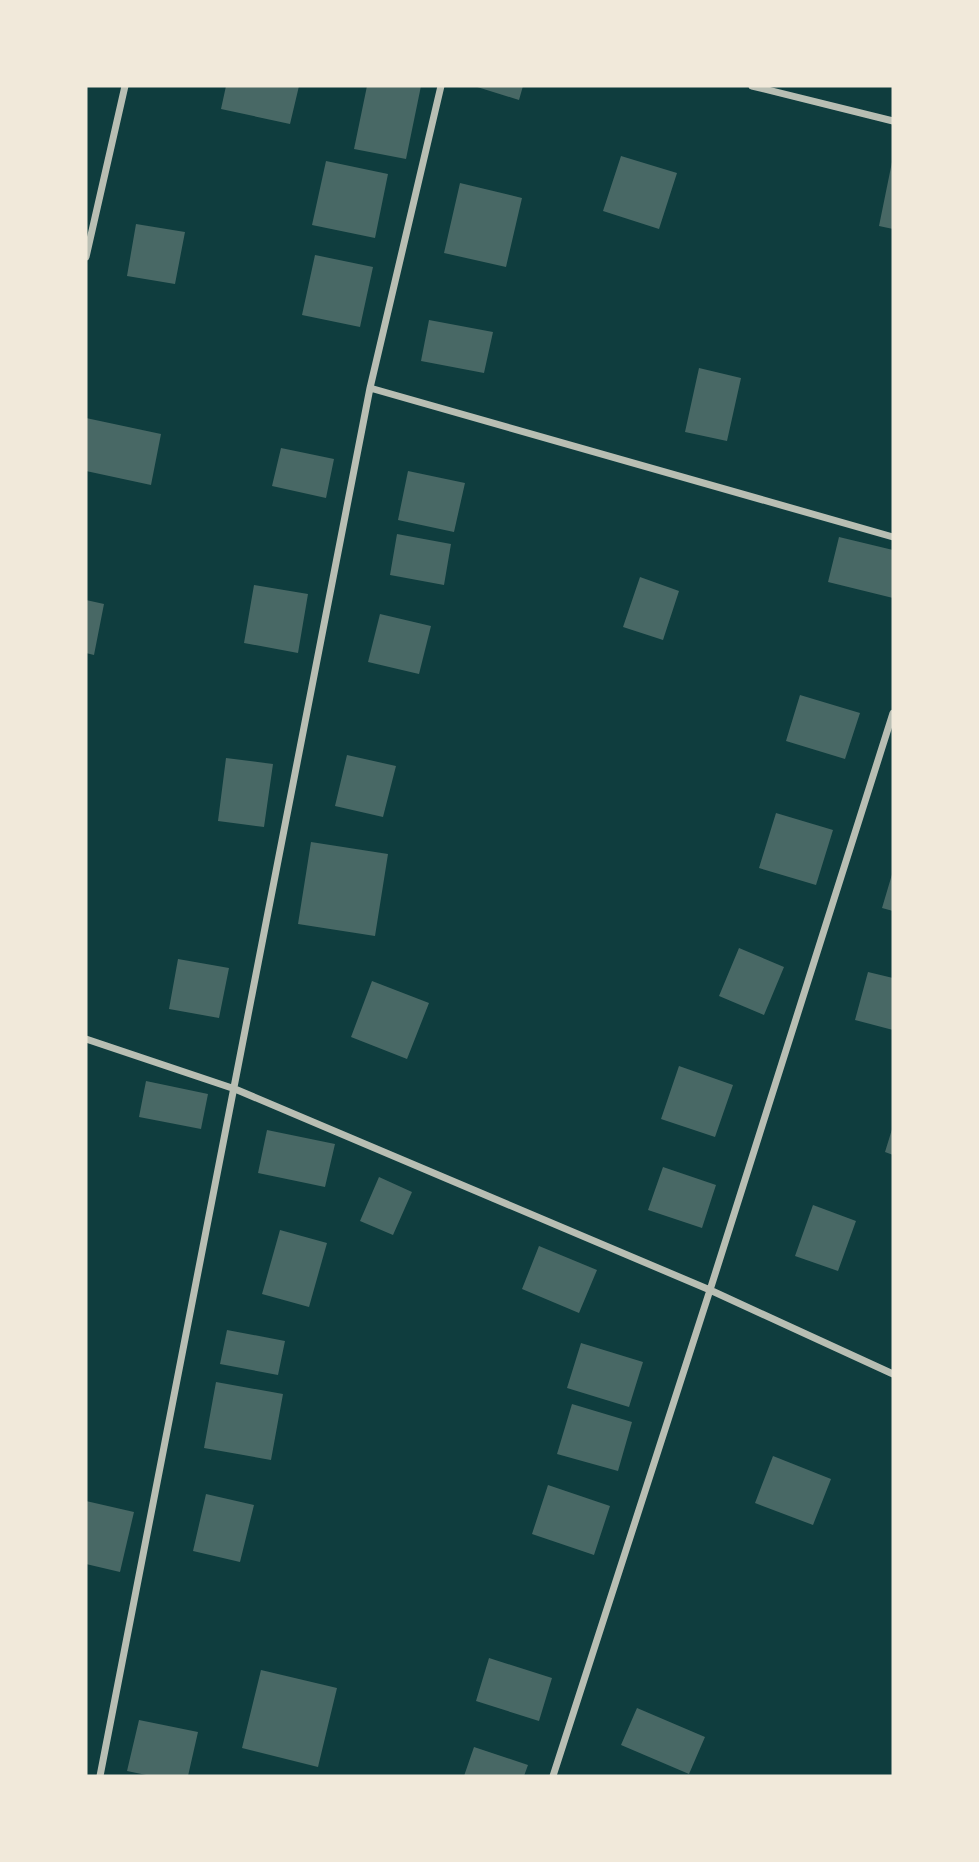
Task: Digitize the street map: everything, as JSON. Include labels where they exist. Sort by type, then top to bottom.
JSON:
[{"type":"street","points":[[86,257],[125,86]]},
{"type":"street","points":[[100,1776],[370,388],[440,86]]},
{"type":"street","points":[[752,86],[893,121]]},
{"type":"street","points":[[370,388],[893,537]]},
{"type":"street","points":[[553,1776],[893,713]]},
{"type":"street","points":[[86,1039],[235,1089],[710,1290],[893,1374]]},
{"type":"building","points":[[226,86],[299,86],[290,124],[221,109]]},
{"type":"building","points":[[367,86],[421,86],[406,159],[354,149]]},
{"type":"building","points":[[474,86],[523,86],[519,100]]},
{"type":"building","points":[[621,156],[677,173],[659,229],[603,211]]},
{"type":"building","points":[[326,161],[388,174],[375,238],[312,225]]},
{"type":"building","points":[[893,162],[893,229],[879,226]]},
{"type":"building","points":[[460,183],[522,198],[506,267],[444,253]]},
{"type":"building","points":[[136,224],[185,232],[175,284],[127,276]]},
{"type":"building","points":[[315,255],[373,267],[360,327],[302,315]]},
{"type":"building","points":[[429,320],[493,332],[484,373],[421,361]]},
{"type":"building","points":[[699,368],[741,378],[727,441],[685,432]]},
{"type":"building","points":[[86,418],[161,434],[151,485],[86,471]]},
{"type":"building","points":[[281,448],[334,459],[326,498],[272,486]]},
{"type":"building","points":[[408,471],[465,483],[454,532],[398,520]]},
{"type":"building","points":[[397,534],[451,544],[444,585],[390,575]]},
{"type":"building","points":[[839,537],[893,550],[893,598],[828,582]]},
{"type":"building","points":[[640,577],[679,591],[663,640],[623,627]]},
{"type":"building","points":[[254,585],[308,594],[298,653],[244,643]]},
{"type":"building","points":[[86,600],[104,604],[94,655],[86,653]]},
{"type":"building","points":[[380,614],[431,626],[419,674],[368,662]]},
{"type":"building","points":[[800,695],[860,713],[845,759],[786,741]]},
{"type":"building","points":[[347,755],[396,766],[383,817],[335,806]]},
{"type":"building","points":[[226,758],[273,764],[264,827],[218,821]]},
{"type":"building","points":[[776,813],[833,830],[816,885],[759,868]]},
{"type":"building","points":[[311,842],[388,854],[375,936],[298,924]]},
{"type":"building","points":[[893,871],[893,911],[882,908]]},
{"type":"building","points":[[739,948],[784,967],[764,1015],[719,996]]},
{"type":"building","points":[[178,959],[229,968],[219,1018],[169,1009]]},
{"type":"building","points":[[868,972],[893,978],[893,1030],[855,1020]]},
{"type":"building","points":[[372,981],[429,1003],[407,1059],[351,1037]]},
{"type":"building","points":[[679,1066],[733,1085],[715,1137],[661,1119]]},
{"type":"building","points":[[146,1081],[208,1094],[201,1129],[139,1117]]},
{"type":"building","points":[[893,1126],[893,1155],[885,1152]]},
{"type":"building","points":[[267,1130],[335,1144],[325,1187],[258,1173]]},
{"type":"building","points":[[663,1167],[716,1185],[702,1228],[648,1210]]},
{"type":"building","points":[[379,1177],[412,1192],[393,1235],[360,1221]]},
{"type":"building","points":[[813,1205],[856,1221],[838,1271],[795,1256]]},
{"type":"building","points":[[280,1230],[327,1243],[309,1307],[262,1294]]},
{"type":"building","points":[[539,1246],[597,1270],[579,1313],[522,1289]]},
{"type":"building","points":[[227,1330],[285,1341],[278,1375],[220,1364]]},
{"type":"building","points":[[581,1343],[643,1362],[629,1407],[567,1388]]},
{"type":"building","points":[[216,1382],[283,1394],[271,1460],[204,1448]]},
{"type":"building","points":[[572,1404],[632,1422],[618,1471],[557,1454]]},
{"type":"building","points":[[773,1456],[831,1479],[813,1525],[755,1503]]},
{"type":"building","points":[[548,1485],[610,1506],[594,1555],[532,1534]]},
{"type":"building","points":[[206,1494],[254,1505],[240,1562],[193,1551]]},
{"type":"building","points":[[86,1501],[134,1512],[120,1572],[86,1564]]},
{"type":"building","points":[[489,1658],[552,1678],[539,1721],[476,1701]]},
{"type":"building","points":[[261,1670],[337,1688],[318,1767],[242,1748]]},
{"type":"building","points":[[637,1708],[705,1737],[689,1774],[621,1745]]},
{"type":"building","points":[[139,1720],[198,1732],[188,1776],[151,1776],[127,1771]]},
{"type":"building","points":[[474,1747],[528,1765],[524,1776],[464,1776]]}]
